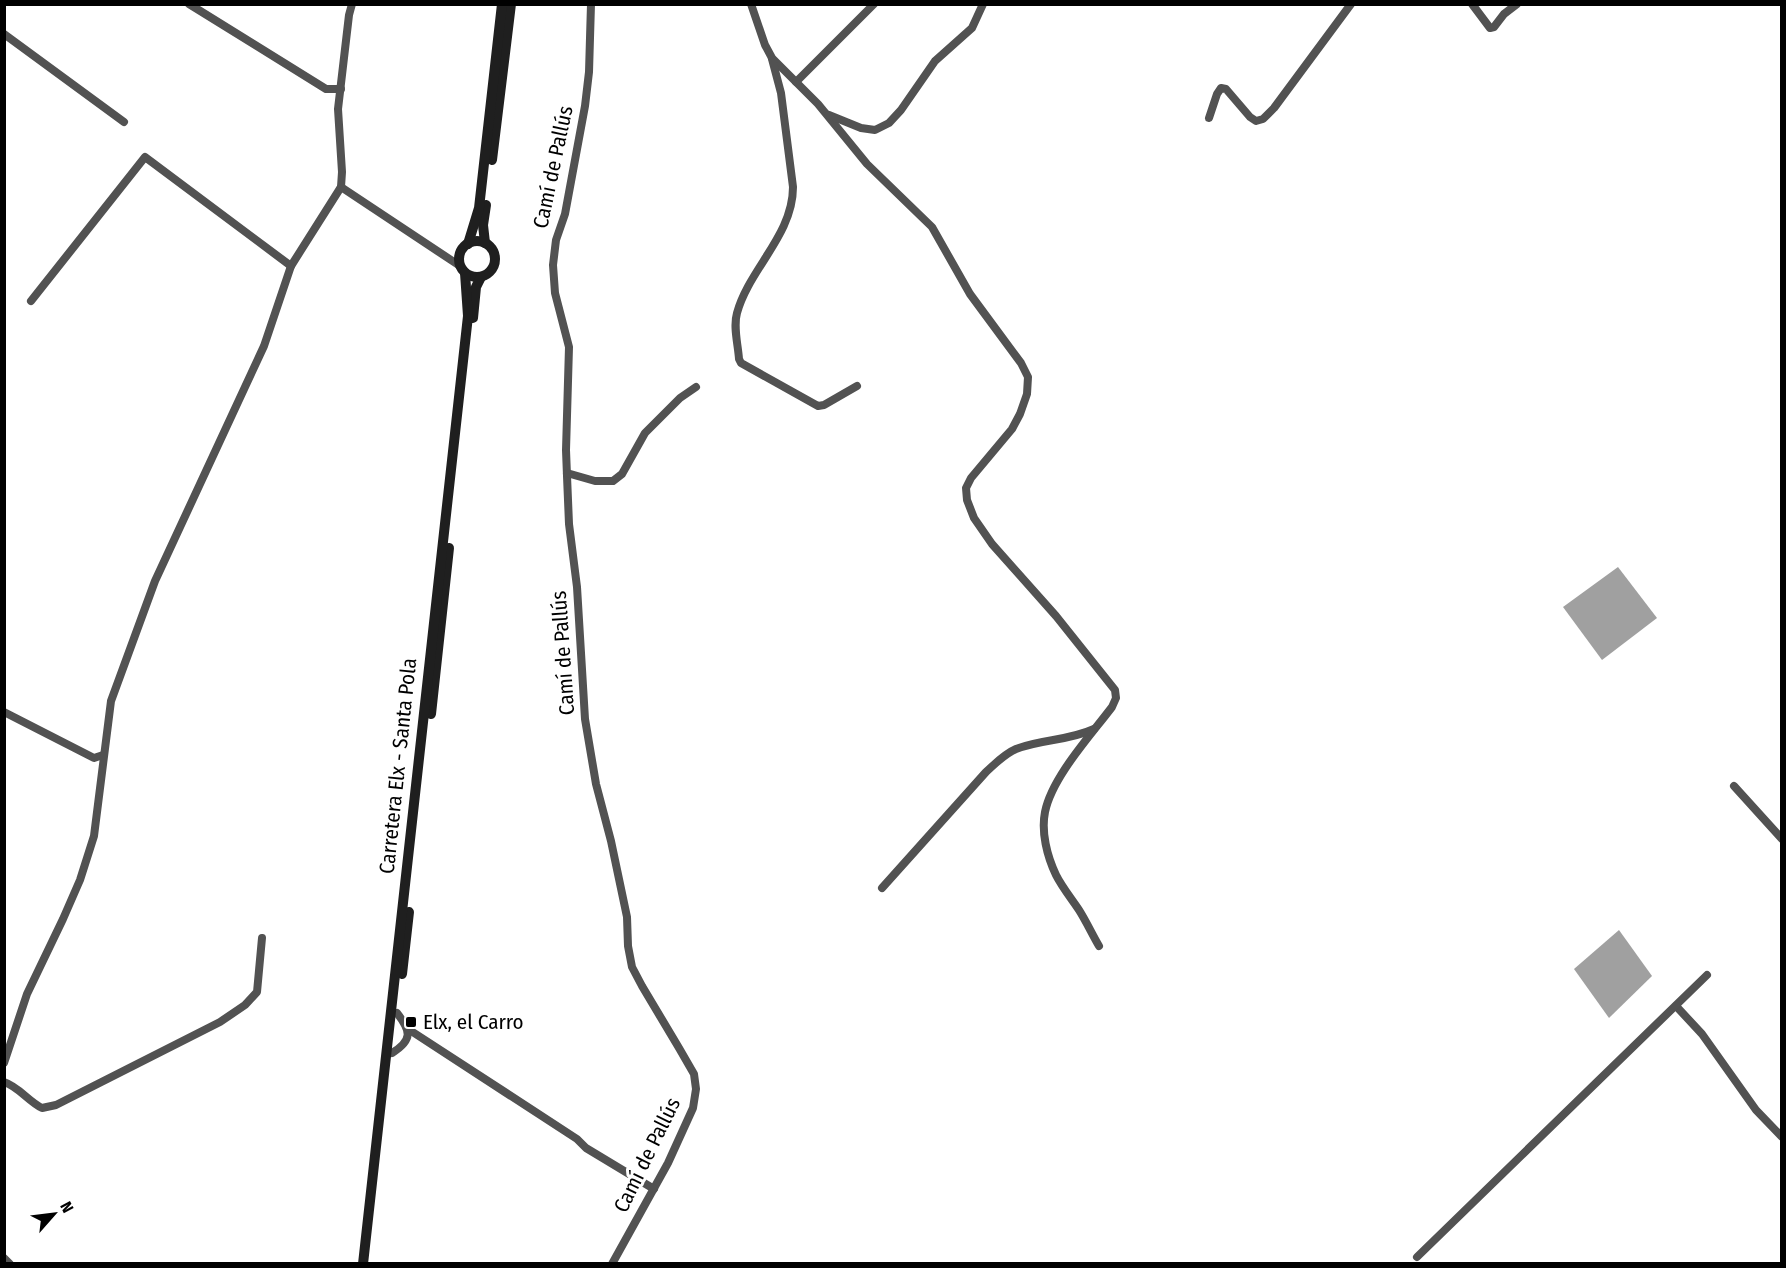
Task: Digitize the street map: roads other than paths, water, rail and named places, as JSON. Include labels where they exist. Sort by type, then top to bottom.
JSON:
[{"type":"main road","points":[[468,244],[479,208],[502,4]]},
{"type":"main road","points":[[485,243],[483,225],[511,4]]},
{"type":"main road","points":[[485,243],[493,251],[495,262],[490,272],[481,277],[475,277],[463,269],[455,255],[468,244],[485,243]]},
{"type":"main road","name":"Carretera Elx - Santa Pola","points":[[363,1263],[468,316],[463,269]]},
{"type":"main road","name":"Carretera Elx - Santa Pola","points":[[369,1263],[406,947],[417,824],[440,643],[476,287],[481,277]]},
{"type":"street","points":[[189,4],[326,89],[341,89]]},
{"type":"street","points":[[4,1063],[27,994],[80,880],[94,836],[111,701],[155,581],[238,398],[261,353],[291,266],[341,187],[338,109],[352,4]]},
{"type":"street","name":"Camí de Pallús","points":[[591,4],[589,72],[585,106],[565,214],[556,240],[553,266],[555,292],[569,347],[566,450],[569,524],[578,587],[585,719],[596,784],[627,917],[628,946],[632,967],[689,1065],[696,1089],[693,1108],[668,1163],[612,1263]]},
{"type":"street","points":[[751,4],[765,45],[772,58],[781,93],[793,200],[787,219],[742,299],[736,315],[739,359],[741,363],[818,406],[824,405],[856,386]]},
{"type":"street","points":[[796,82],[874,4]]},
{"type":"street","points":[[825,113],[861,128],[875,130],[889,123],[901,110],[935,61],[972,28],[983,4]]},
{"type":"street","points":[[1209,118],[1221,88],[1226,89],[1250,117],[1256,121],[1263,119],[1274,108],[1351,4]]},
{"type":"street","points":[[1472,4],[1490,28],[1494,27],[1504,14],[1517,4]]},
{"type":"street","points":[[4,34],[124,122]]},
{"type":"street","points":[[772,58],[825,113],[867,164],[932,227],[961,281],[1021,363],[1028,377],[1027,394],[1020,414],[1012,429],[971,478],[966,488],[967,500],[974,518],[992,544],[1031,586],[1115,690],[1116,698],[1112,707],[1055,786],[1045,812],[1044,834],[1056,877],[1081,913],[1099,946]]},
{"type":"street","points":[[31,301],[145,157],[291,266]]},
{"type":"street","points":[[341,187],[409,234],[455,255]]},
{"type":"street","points":[[567,473],[595,481],[613,481],[622,474],[645,433],[680,398],[696,387]]},
{"type":"street","points":[[4,712],[94,758],[103,755]]},
{"type":"street","points":[[882,888],[986,772],[1005,755],[1017,749],[1063,740],[1096,729]]},
{"type":"street","points":[[1734,786],[1782,839]]},
{"type":"street","points":[[4,1082],[12,1085],[31,1102],[42,1108],[56,1105],[220,1022],[245,1005],[257,992],[262,938]]},
{"type":"street","points":[[1417,1257],[1707,975]]},
{"type":"street","points":[[1676,1006],[1702,1034],[1756,1110],[1782,1137]]},
{"type":"street","points":[[397,1013],[408,1029],[577,1139],[586,1148],[654,1189]]},
{"type":"street","points":[[392,1053],[404,1044],[408,1029]]},
{"type":"street","points":[[4,1258],[10,1263]]},
{"type":"place","name":"Elx, el Carro","points":[[411,1022]]}]
